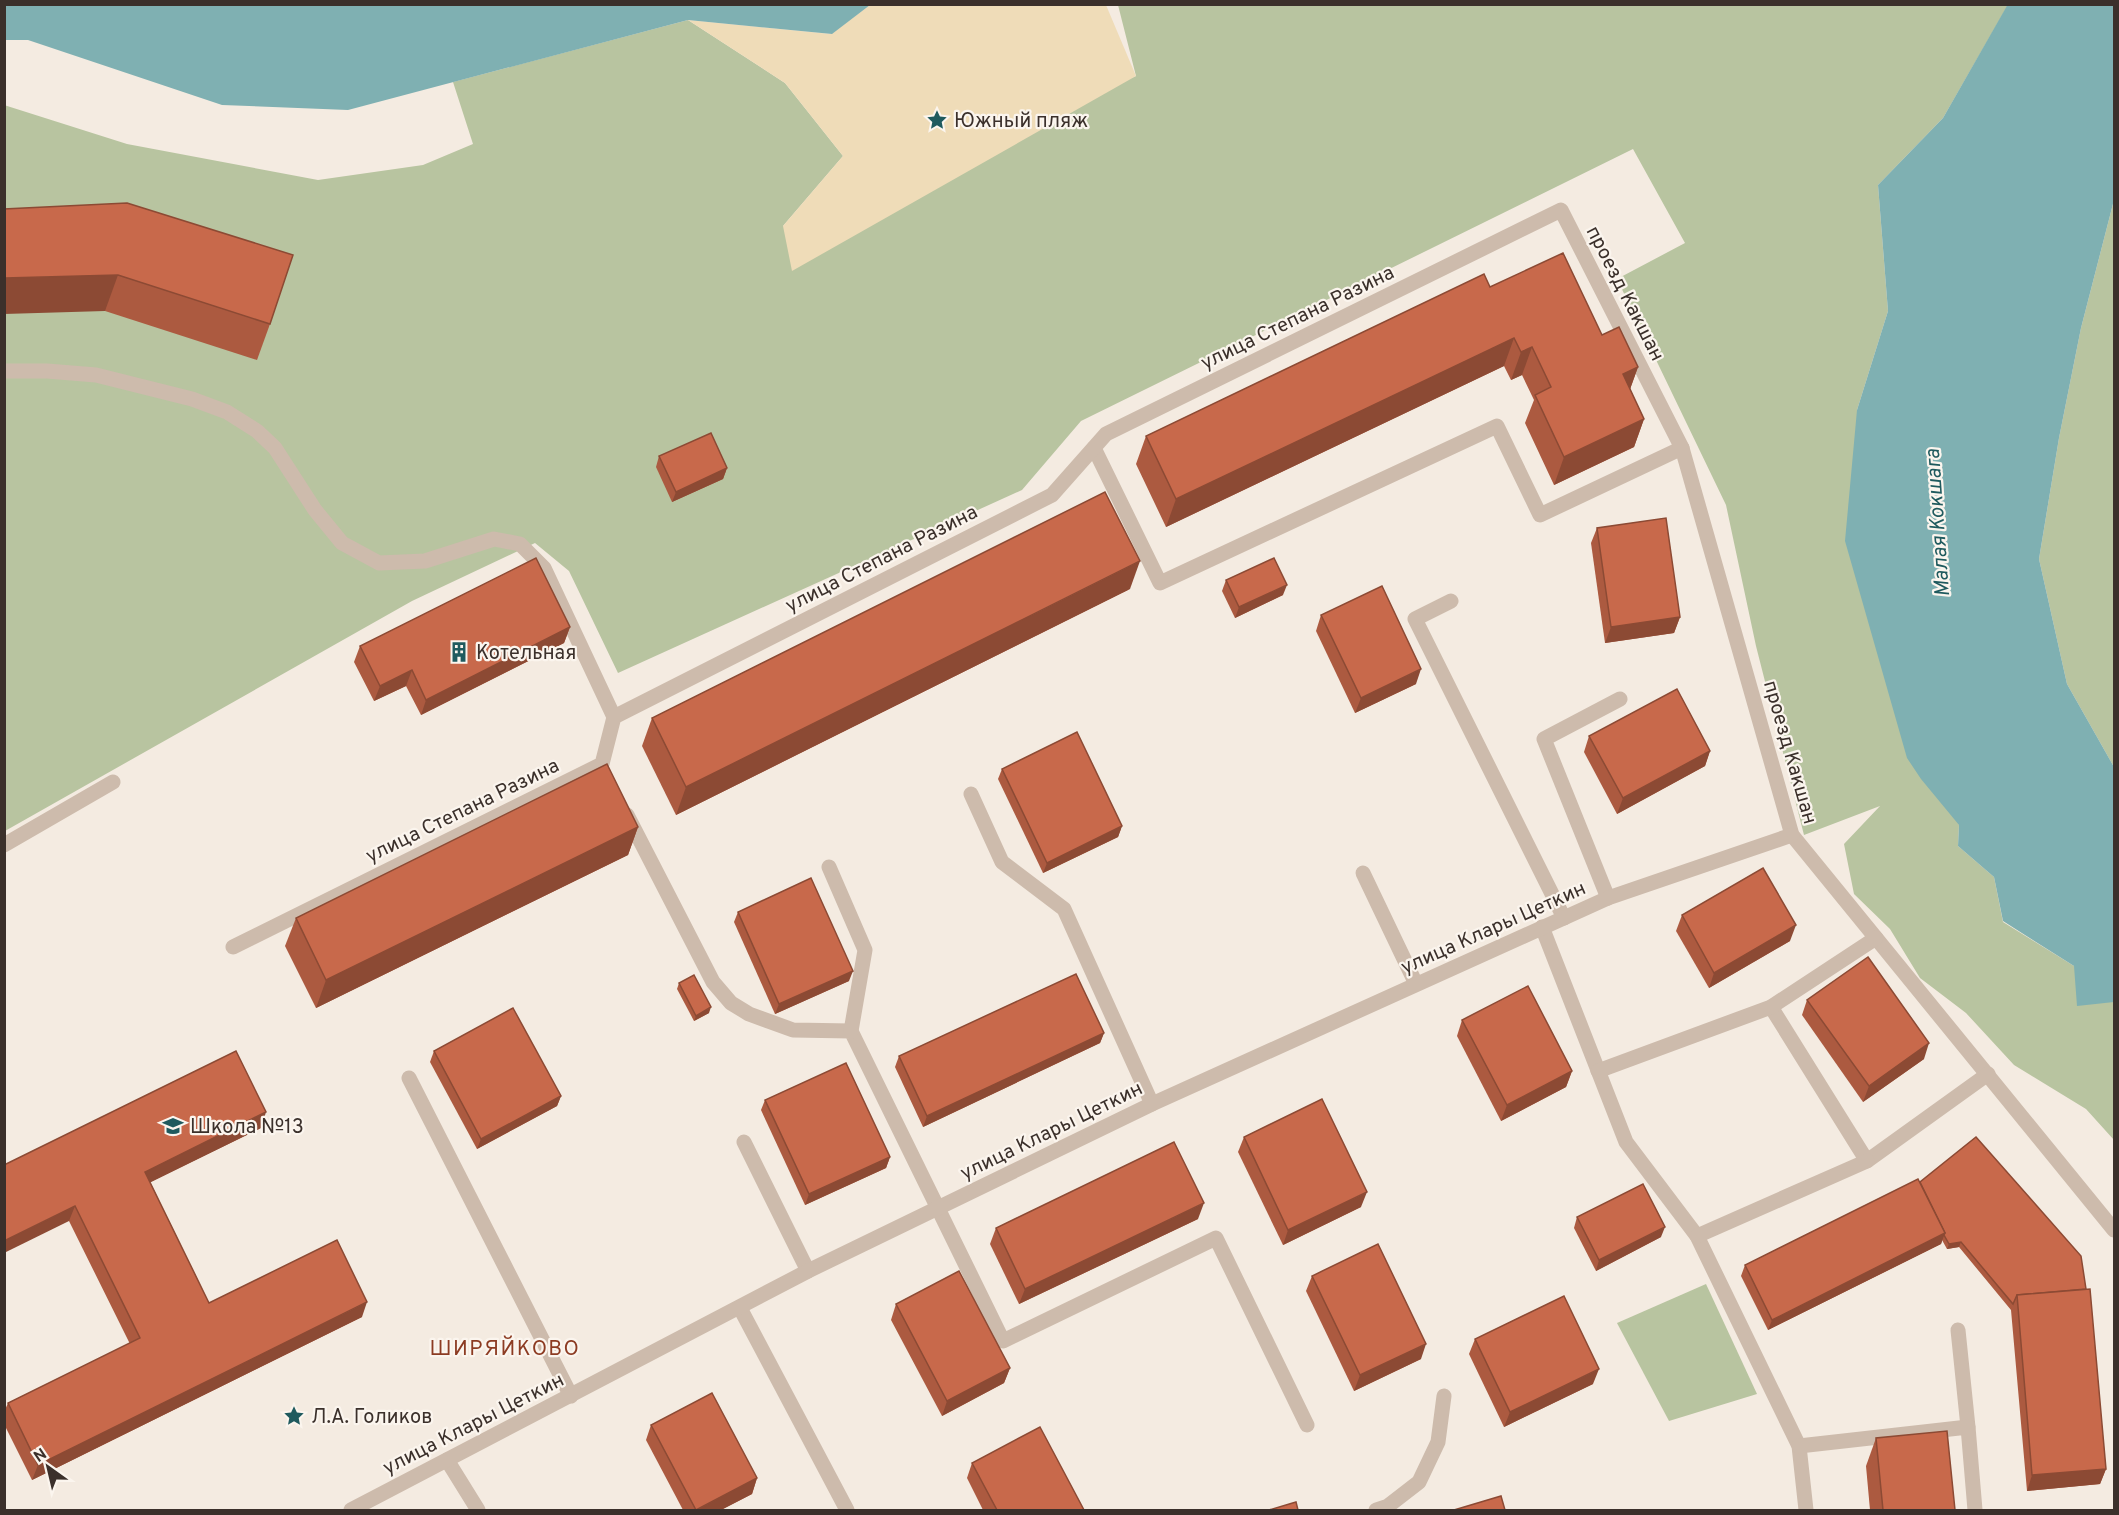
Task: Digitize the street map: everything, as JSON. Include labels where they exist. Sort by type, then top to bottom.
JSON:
[{"type":"street","name":"проезд Какшан","points":[[1561,210],[1682,448],[1792,835],[2115,1230]]},
{"type":"street","name":"улица Степана Разина","points":[[233,947],[604,769],[614,717],[1052,495],[1106,434],[1561,210]]},
{"type":"street","points":[[4,371],[47,371],[96,375],[192,399],[227,412],[256,430],[275,448],[315,510],[342,543],[379,563],[425,561],[494,539],[520,544],[544,568],[614,717]]},
{"type":"street","points":[[1094,448],[1160,583],[1497,426],[1540,515],[1682,448]]},
{"type":"street","points":[[1451,601],[1415,619],[1564,918]]},
{"type":"street","points":[[1608,897],[1544,739],[1620,699]]},
{"type":"street","points":[[4,845],[113,782]]},
{"type":"street","points":[[971,794],[1002,862],[1064,909],[1152,1104]]},
{"type":"street","points":[[621,803],[713,982],[731,1003],[749,1014],[793,1030],[851,1031]]},
{"type":"street","name":"улица Клары Цеткин","points":[[351,1510],[808,1271],[1152,1104],[1608,897],[1792,835]]},
{"type":"street","points":[[829,867],[865,950],[851,1031],[1003,1341],[1216,1238],[1307,1425]]},
{"type":"street","points":[[1363,873],[1416,984]]},
{"type":"street","points":[[1542,927],[1626,1142],[1697,1236],[1799,1446],[1806,1510]]},
{"type":"street","points":[[1598,1071],[1771,1007],[1876,938]]},
{"type":"street","points":[[1771,1007],[1867,1161]]},
{"type":"street","points":[[1697,1236],[1867,1161],[1988,1074]]},
{"type":"street","points":[[409,1078],[571,1396]]},
{"type":"street","points":[[744,1142],[808,1271]]},
{"type":"street","points":[[740,1308],[846,1510]]},
{"type":"street","points":[[1958,1330],[1975,1510]]},
{"type":"street","points":[[1376,1510],[1388,1506],[1419,1482],[1438,1442],[1444,1396]]},
{"type":"street","points":[[1799,1446],[1968,1427]]},
{"type":"street","points":[[447,1460],[478,1510]]},
{"type":"green space","points":[[1118,5],[2008,5],[1943,118],[1878,185],[1888,311],[1857,410],[1959,825],[1958,846],[1994,877],[2003,922],[2074,966],[2114,1002],[2114,1140],[2086,1109],[2014,1065],[1966,1013],[1920,978],[1890,929],[1854,894],[1844,844],[1880,806],[1804,835],[1756,646],[1726,505],[1617,279],[1685,243],[1633,149],[1081,421],[1022,490],[618,673],[569,571],[535,543],[412,601],[5,831],[4,105],[127,144],[318,180],[423,165],[473,144],[453,82],[688,20],[785,83],[843,156],[783,226],[1136,76]]},
{"type":"green space","points":[[2114,200],[2114,767],[2067,684],[2039,559],[2059,438],[2081,328]]},
{"type":"green space","points":[[1706,1284],[1757,1394],[1669,1421],[1617,1323]]},
{"type":"sand","name":"Южный пляж","points":[[870,5],[1106,5],[1136,76],[792,271],[783,226],[843,156],[785,83],[688,20],[831,34]]},
{"type":"water","name":"Малая Кокшага","points":[[2008,4],[2114,5],[2114,200],[2081,328],[2059,438],[2039,559],[2067,684],[2114,767],[2114,1002],[2077,1006],[2074,966],[2003,921],[1994,877],[1958,846],[1959,825],[1921,779],[1907,758],[1845,541],[1857,410],[1888,311],[1878,185],[1943,118]]},
{"type":"water","points":[[4,5],[870,5],[832,34],[688,20],[348,110],[222,105],[28,40],[5,40]]},
{"type":"building","points":[[127,203],[293,255],[270,324],[118,275],[4,278],[4,209]]},
{"type":"building","points":[[1563,253],[1602,335],[1619,327],[1638,367],[1623,374],[1644,419],[1564,457],[1535,395],[1551,387],[1532,347],[1521,352],[1514,338],[1176,499],[1146,436],[1484,274],[1490,287]]},
{"type":"building","points":[[711,433],[727,468],[676,492],[659,456]]},
{"type":"building","points":[[1105,492],[1140,561],[686,787],[652,718]]},
{"type":"building","points":[[1666,518],[1680,617],[1611,627],[1597,528]]},
{"type":"building","name":"Котельная","points":[[536,558],[570,627],[426,700],[412,670],[380,686],[360,646]]},
{"type":"building","points":[[1274,558],[1287,585],[1239,607],[1226,580]]},
{"type":"building","points":[[1382,586],[1421,669],[1361,698],[1321,615]]},
{"type":"building","points":[[1677,689],[1710,751],[1623,798],[1589,736]]},
{"type":"building","points":[[1077,732],[1122,826],[1047,863],[1002,769]]},
{"type":"building","points":[[607,764],[638,827],[326,980],[296,918]]},
{"type":"building","points":[[1763,868],[1796,925],[1714,973],[1682,915]]},
{"type":"building","points":[[811,878],[853,971],[779,1004],[738,912]]},
{"type":"building","points":[[1868,957],[1929,1043],[1869,1086],[1807,1000]]},
{"type":"building","points":[[1076,974],[1104,1033],[927,1116],[899,1056]]},
{"type":"building","points":[[694,975],[711,1007],[696,1016],[679,983]]},
{"type":"building","points":[[1528,986],[1572,1071],[1507,1105],[1462,1020]]},
{"type":"building","points":[[513,1008],[561,1096],[481,1139],[434,1051]]},
{"type":"building","points":[[236,1051],[266,1112],[145,1172],[209,1303],[337,1240],[367,1302],[38,1465],[8,1403],[140,1338],[75,1206],[4,1241],[4,1165]]},
{"type":"building","points":[[846,1063],[890,1157],[809,1194],[765,1100]]},
{"type":"building","points":[[1322,1099],[1367,1192],[1288,1230],[1244,1137]]},
{"type":"building","points":[[1976,1137],[2081,1256],[2086,1289],[2017,1295],[2013,1304],[1961,1242],[1949,1244],[1920,1182]]},
{"type":"building","points":[[1174,1142],[1204,1203],[1025,1289],[996,1228]]},
{"type":"building","points":[[1918,1179],[1945,1233],[1772,1320],[1745,1265]]},
{"type":"building","points":[[1643,1184],[1665,1227],[1599,1260],[1577,1217]]},
{"type":"building","points":[[1378,1244],[1426,1344],[1360,1375],[1312,1276]]},
{"type":"building","points":[[959,1271],[1010,1368],[947,1401],[896,1304]]},
{"type":"building","points":[[2090,1289],[2106,1469],[2032,1475],[2017,1295]]},
{"type":"building","points":[[1564,1296],[1599,1369],[1510,1412],[1475,1339]]},
{"type":"building","points":[[712,1393],[757,1478],[696,1510],[651,1425]]},
{"type":"building","points":[[1040,1427],[1084,1510],[997,1510],[972,1463]]},
{"type":"building","points":[[1947,1431],[1955,1510],[1883,1510],[1876,1438]]},
{"type":"building","points":[[1501,1496],[1505,1510],[1454,1510]]},
{"type":"building","points":[[1296,1502],[1298,1510],[1269,1510]]},
{"type":"place","name":"Южный пляж","points":[[937,120]]},
{"type":"place","name":"Котельная","points":[[459,652]]},
{"type":"place","name":"Школа №13","points":[[173,1126]]},
{"type":"place","name":"Л.А. Голиков","points":[[294,1416]]},
{"type":"district","name":"ШИРЯЙКОВО","points":[[505,1348]]}]
